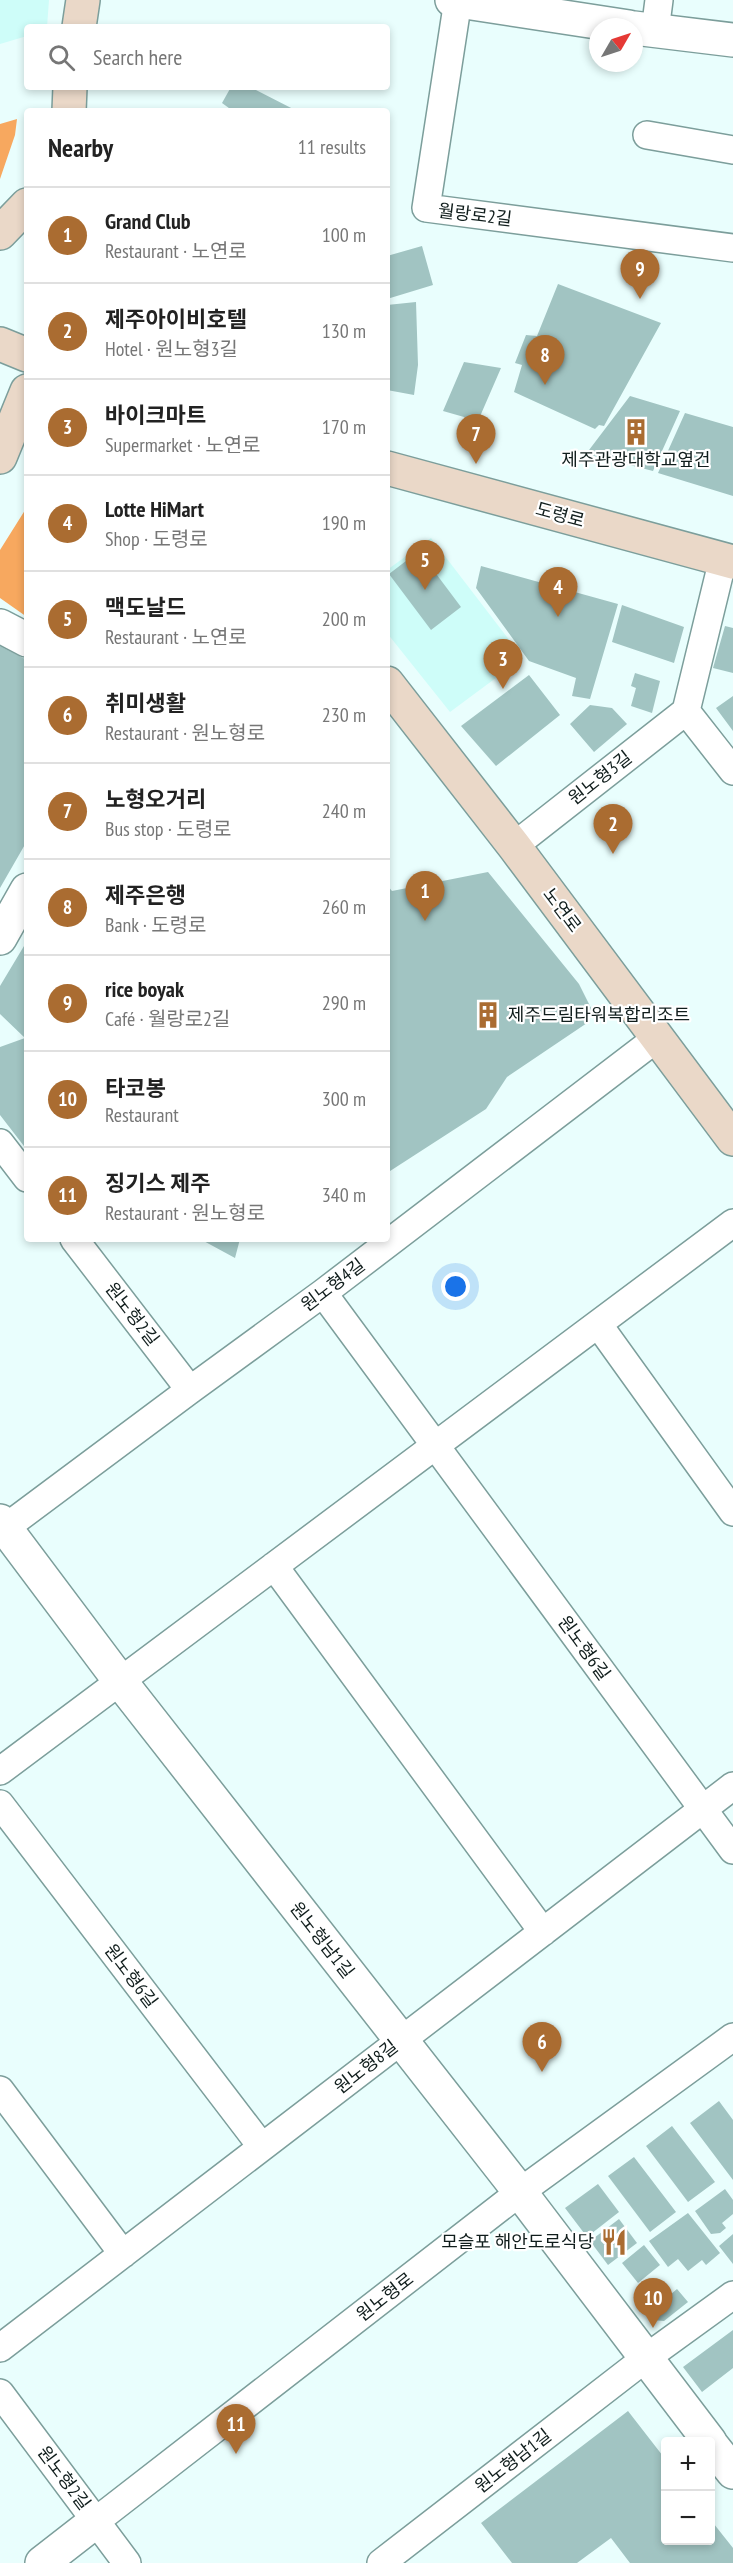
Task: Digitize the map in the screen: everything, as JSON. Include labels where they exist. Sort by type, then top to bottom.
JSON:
[{"type":"main road","points":[[79,24],[82,0]]},
{"type":"main road","points":[[69,108],[70,90]]},
{"type":"main road","points":[[0,233],[24,208]]},
{"type":"main road","points":[[0,344],[24,354]]},
{"type":"main road","points":[[0,457],[24,398]]},
{"type":"main road","name":"도령로","points":[[390,469],[728,560]]},
{"type":"main road","name":"노연로","points":[[390,687],[731,1132]]},
{"type":"street","points":[[456,0],[644,21],[733,40]]},
{"type":"street","name":"월랑로2길","points":[[456,0],[426,208],[733,248]]},
{"type":"street","points":[[647,135],[733,150]]},
{"type":"street","points":[[728,560],[686,711],[733,771]]},
{"type":"street","points":[[0,626],[24,638]]},
{"type":"street","name":"원노형3길","points":[[514,846],[686,711]]},
{"type":"street","points":[[0,938],[24,895]]},
{"type":"street","name":"원노형4길","points":[[390,1242],[657,1038]]},
{"type":"street","points":[[0,1143],[24,1174]]},
{"type":"street","points":[[0,1771],[733,1223]]},
{"type":"street","name":"원노형2길","points":[[76,1242],[190,1390]]},
{"type":"street","name":"원노형4길","points":[[3,1525],[390,1242]]},
{"type":"street","name":"원노형6길","points":[[323,1293],[733,1850]]},
{"type":"street","points":[[598,1324],[733,1512]]},
{"type":"street","name":"원노형남1길","points":[[3,1525],[120,1681],[520,2192],[706,2437]]},
{"type":"street","points":[[274,1566],[543,1932]]},
{"type":"street","name":"원노형8길","points":[[0,2348],[733,1786]]},
{"type":"street","name":"원노형6길","points":[[0,1804],[262,2147]]},
{"type":"street","name":"원노형로","points":[[42,2563],[520,2192],[733,2037]]},
{"type":"street","points":[[0,2090],[123,2254]]},
{"type":"street","name":"원노형남1길","points":[[381,2563],[646,2358],[733,2295]]},
{"type":"street","name":"원노형2길","points":[[0,2393],[127,2563]]},
{"type":"street","name":"원노형남1길","points":[[715,2449],[733,2472]]},
{"type":"shaded area","points":[[0,0],[49,0],[47,24],[24,24],[24,37],[0,44]]},
{"type":"shaded area","points":[[17,119],[15,135],[0,179],[0,124]]},
{"type":"shaded area","points":[[24,512],[24,615],[0,598],[0,550]]},
{"type":"shaded area","points":[[431,538],[523,658],[450,712],[390,637],[390,568]]},
{"type":"building","points":[[229,90],[256,90],[291,108],[229,108],[222,103]]},
{"type":"building","points":[[422,246],[433,285],[390,298],[390,255]]},
{"type":"building","points":[[558,284],[661,323],[604,426],[599,425],[595,429],[514,392],[522,365],[515,363],[526,335],[537,336]]},
{"type":"building","points":[[416,302],[418,365],[414,395],[390,391],[390,305]]},
{"type":"building","points":[[464,362],[501,368],[478,421],[443,411]]},
{"type":"building","name":"제주관광대학교옆건","points":[[630,396],[680,411],[653,471],[586,454]]},
{"type":"building","points":[[685,413],[733,427],[733,496],[658,473]]},
{"type":"building","points":[[419,551],[461,607],[431,630],[390,573]]},
{"type":"building","points":[[481,566],[618,604],[590,699],[572,696],[576,678],[529,661],[476,588]]},
{"type":"building","points":[[622,605],[684,627],[674,663],[612,642]]},
{"type":"building","points":[[725,626],[733,628],[733,673],[713,668]]},
{"type":"building","points":[[0,646],[24,658],[24,846],[0,888]]},
{"type":"building","points":[[635,673],[660,681],[652,713],[631,706],[636,688],[631,686]]},
{"type":"building","points":[[529,675],[560,715],[496,766],[461,726]]},
{"type":"building","points":[[733,696],[733,731],[716,708]]},
{"type":"building","points":[[590,705],[612,708],[627,724],[594,752],[570,724]]},
{"type":"building","name":"제주드림타워복합리조트","points":[[488,872],[579,984],[591,1008],[587,1023],[507,1077],[486,1109],[390,1171],[390,889],[392,891]]},
{"type":"building","points":[[24,946],[24,1037],[0,1014],[0,986]]},
{"type":"building","points":[[24,1038],[24,1146],[0,1115],[0,1047]]},
{"type":"building","points":[[206,1242],[239,1242],[235,1258]]},
{"type":"building","points":[[719,2101],[733,2120],[733,2180],[690,2123]]},
{"type":"building","points":[[672,2126],[715,2182],[688,2202],[646,2146]]},
{"type":"building","points":[[634,2157],[676,2212],[650,2232],[608,2176]]},
{"type":"building","points":[[598,2184],[619,2212],[587,2237],[565,2208]]},
{"type":"building","points":[[725,2189],[733,2200],[733,2214],[722,2223],[726,2228],[720,2233],[711,2234],[695,2211]]},
{"type":"building","points":[[688,2213],[720,2253],[706,2265],[702,2260],[688,2271],[678,2259],[668,2267],[649,2241]]},
{"type":"building","name":"모슬포 해안도로식당","points":[[619,2219],[637,2243],[608,2265],[590,2241]]},
{"type":"building","points":[[733,2234],[733,2264],[719,2246]]},
{"type":"building","points":[[644,2245],[660,2265],[638,2283],[622,2263]]},
{"type":"building","points":[[654,2285],[665,2299],[677,2289],[688,2302],[664,2321],[652,2320],[636,2299]]},
{"type":"building","points":[[733,2330],[733,2368],[702,2392],[683,2367]]},
{"type":"building","points":[[628,2411],[661,2454],[661,2545],[715,2545],[715,2525],[733,2548],[733,2563],[630,2563],[611,2538],[577,2563],[512,2563],[481,2523]]},
{"type":"place","name":"rice boyak","points":[[640,299]]},
{"type":"place","name":"제주은행","points":[[545,385]]},
{"type":"place","name":"제주관광대학교옆건","points":[[636,432]]},
{"type":"place","name":"노형오거리","points":[[476,464]]},
{"type":"place","name":"맥도날드","points":[[425,590]]},
{"type":"place","name":"Lotte HiMart","points":[[558,617]]},
{"type":"place","name":"바이크마트","points":[[503,689]]},
{"type":"place","name":"제주아이비호텔","points":[[613,854]]},
{"type":"place","name":"Grand Club","points":[[425,921]]},
{"type":"place","name":"제주드림타워복합리조트","points":[[488,1015]]},
{"type":"place","name":"취미생활","points":[[542,2072]]},
{"type":"place","name":"모슬포 해안도로식당","points":[[614,2242]]},
{"type":"place","name":"타코봉","points":[[653,2328]]},
{"type":"place","name":"징기스 제주","points":[[236,2454]]}]
